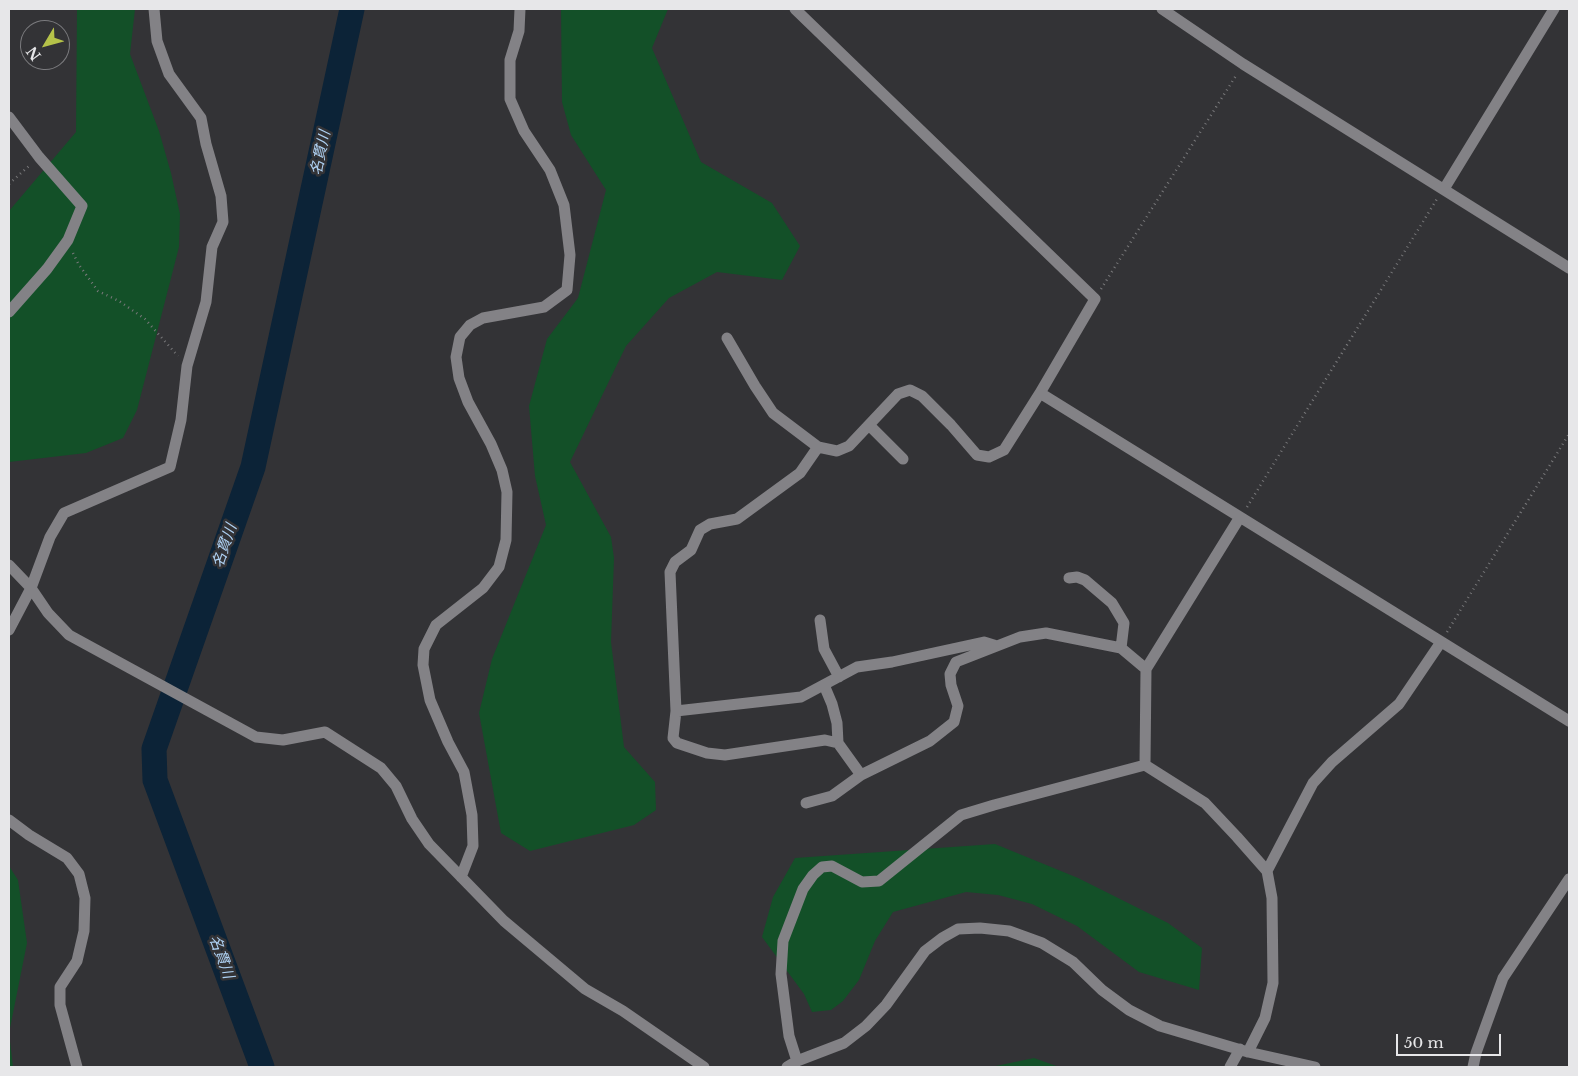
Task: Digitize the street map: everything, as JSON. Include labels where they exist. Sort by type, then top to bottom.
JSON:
[{"type":"street","points":[[9,630],[31,588],[50,537],[64,513],[170,467],[181,420],[187,366],[206,302],[212,247],[222,222],[222,196],[206,144],[201,118],[169,74],[157,41],[154,9]]},
{"type":"street","points":[[461,877],[473,846],[472,815],[464,772],[448,742],[430,700],[423,665],[424,649],[436,625],[483,588],[499,567],[506,540],[508,492],[495,452],[468,402],[459,378],[456,357],[460,337],[470,325],[483,318],[544,307],[567,290],[570,255],[564,205],[550,170],[524,131],[510,99],[510,60],[519,30],[520,9]]},
{"type":"street","points":[[727,338],[755,386],[773,412],[818,447],[837,451],[849,446],[898,394],[910,390],[922,396],[977,455],[989,457],[1004,450],[1095,299],[796,9]]},
{"type":"street","points":[[1162,9],[1243,64],[1569,268]]},
{"type":"street","points":[[1444,189],[1554,9]]},
{"type":"street","points":[[9,118],[39,157],[82,206],[68,240],[47,269],[9,312]]},
{"type":"street","points":[[1040,393],[1569,721]]},
{"type":"street","points":[[869,425],[903,459]]},
{"type":"street","points":[[818,447],[800,473],[738,519],[710,524],[700,530],[691,550],[675,562],[670,572],[676,711],[673,738],[677,744],[707,753],[725,755],[826,740],[838,743]]},
{"type":"street","points":[[1145,765],[1146,669],[1240,516]]},
{"type":"street","points":[[9,565],[31,588],[48,613],[70,635],[256,737],[283,740],[325,732],[381,768],[396,786],[412,820],[429,844],[504,921],[585,989],[623,1011],[704,1067]]},
{"type":"street","points":[[1069,578],[1077,576],[1085,580],[1112,603],[1124,623],[1121,648]]},
{"type":"street","points":[[820,620],[824,649],[839,677]]},
{"type":"street","points":[[806,803],[832,796],[861,775],[930,741],[954,722],[958,706],[951,685],[950,674],[956,662],[1020,637],[1046,633],[1121,648],[1146,669]]},
{"type":"street","points":[[676,711],[801,697],[857,667],[892,662],[984,642],[998,646]]},
{"type":"street","points":[[1267,871],[1313,783],[1332,762],[1399,704],[1441,642]]},
{"type":"street","points":[[824,684],[837,723],[838,743],[861,775]]},
{"type":"street","points":[[1230,1067],[1244,1050],[1265,1018],[1273,983],[1272,898],[1267,871],[1205,803],[1145,765],[961,815],[879,881],[862,882],[832,866],[822,867],[813,875],[803,889],[783,940],[782,983],[792,1064],[844,1043],[866,1026],[886,1005],[926,950],[942,938],[958,929],[980,928],[1009,931],[1042,943],[1073,962],[1102,990],[1129,1010],[1160,1026],[1244,1050],[1313,1067]]},
{"type":"street","points":[[9,820],[29,835],[67,858],[79,874],[85,898],[84,931],[77,961],[60,987],[60,1005],[77,1067]]},
{"type":"street","points":[[1473,1067],[1476,1053],[1503,978],[1569,879]]},
{"type":"path","points":[[1095,299],[1243,64]]},
{"type":"path","points":[[9,184],[39,157]]},
{"type":"path","points":[[1240,516],[1444,189]]},
{"type":"path","points":[[68,240],[79,265],[98,291],[119,301],[144,319],[187,366]]},
{"type":"path","points":[[1441,642],[1569,434]]},
{"type":"green space","points":[[77,9],[135,9],[130,54],[159,131],[171,173],[180,214],[179,247],[137,410],[123,438],[86,453],[9,462],[9,211],[76,132]]},
{"type":"green space","points":[[561,9],[668,9],[652,48],[701,162],[772,203],[800,246],[782,280],[717,272],[669,298],[626,346],[570,462],[611,537],[614,558],[611,642],[624,747],[655,782],[656,810],[634,825],[530,851],[501,833],[479,713],[492,659],[546,525],[535,476],[529,406],[547,339],[578,298],[606,190],[571,135],[562,102]]},
{"type":"green space","points":[[995,844],[1078,878],[1168,923],[1202,948],[1199,990],[1139,972],[1077,926],[1032,904],[998,895],[966,892],[893,912],[875,941],[859,980],[843,1001],[831,1010],[812,1012],[804,994],[762,937],[773,897],[795,858]]},
{"type":"green space","points":[[9,866],[18,880],[27,943],[9,1033]]},
{"type":"green space","points":[[9,1033],[13,1067],[9,1067]]},
{"type":"green space","points":[[1034,1058],[1059,1067],[991,1067]]},
{"type":"waterway","name":"名貫川","points":[[262,1067],[155,780],[154,749],[253,467],[352,9]]}]
